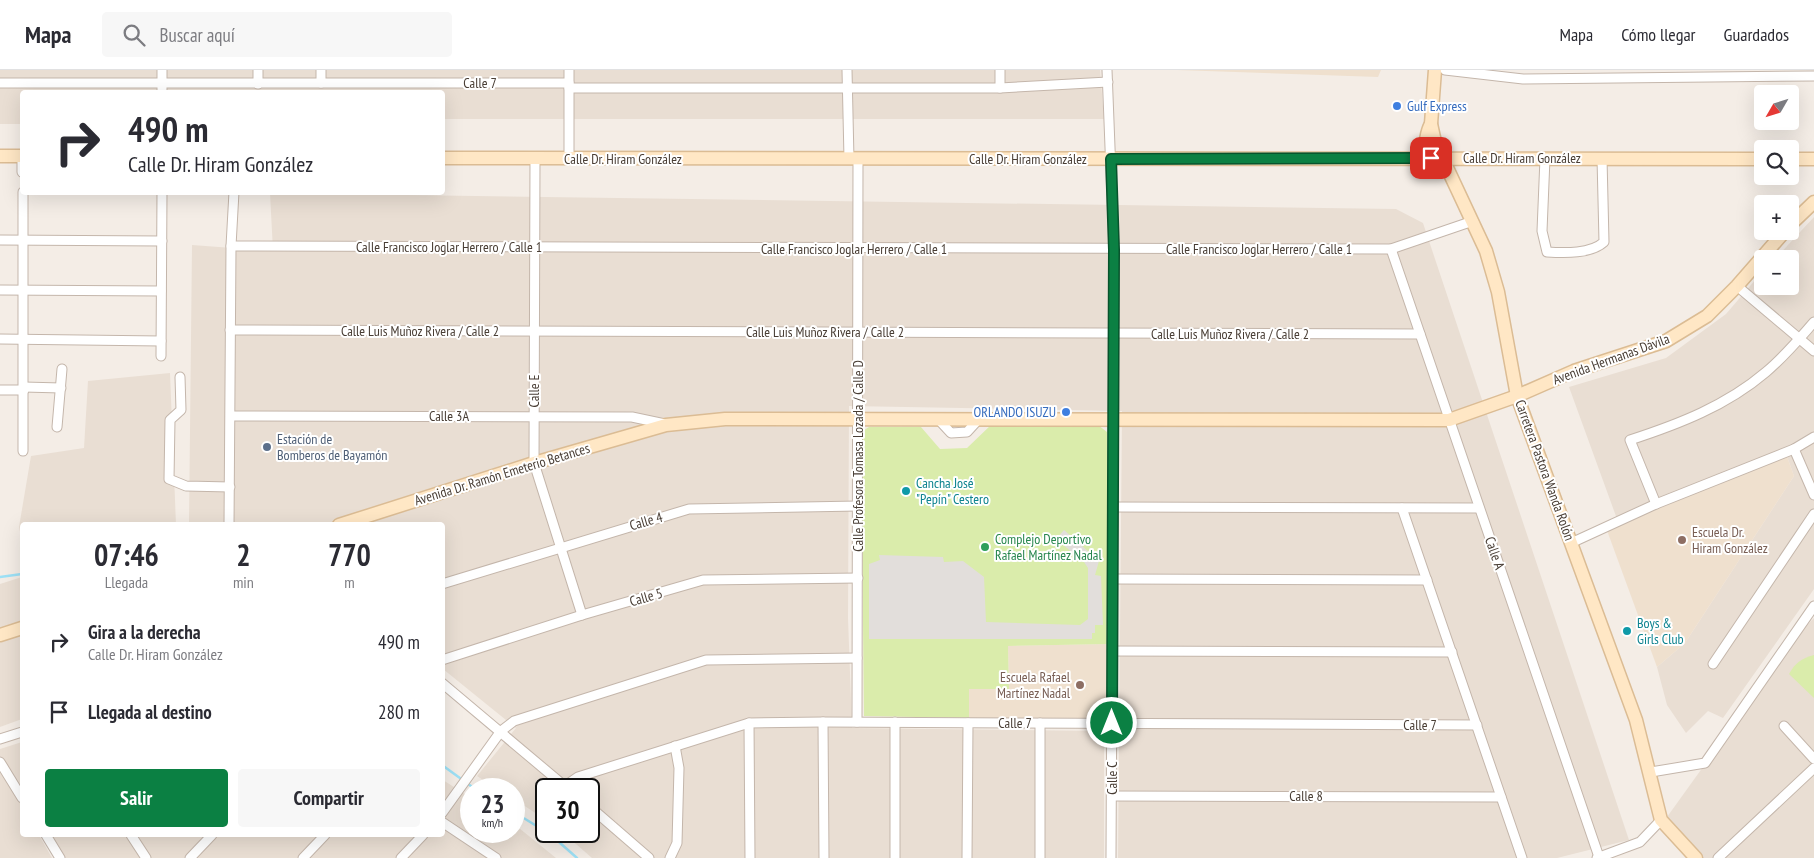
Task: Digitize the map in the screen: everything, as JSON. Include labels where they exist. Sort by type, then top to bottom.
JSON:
[{"type":"street","points":[[162,70],[162,88]]},
{"type":"street","points":[[258,70],[258,84]]},
{"type":"street","points":[[321,70],[321,83]]},
{"type":"street","points":[[568,158],[569,70]]},
{"type":"street","name":"Calle Profesora Tomasa Lozada / Calle D","points":[[847,70],[858,248],[858,722]]},
{"type":"street","points":[[1000,70],[1000,88]]},
{"type":"street","name":"Calle C","points":[[1107,70],[1114,250],[1111,858]]},
{"type":"street","name":"Carretera Pastora Wanda Rolón","points":[[1435,70],[1431,124],[1435,142],[1486,251],[1498,292],[1517,396],[1636,720],[1651,772],[1661,820]]},
{"type":"street","points":[[1445,70],[1524,74],[1814,76]]},
{"type":"street","name":"Calle 7","points":[[0,83],[162,88],[321,83],[1000,88],[1108,82]]},
{"type":"street","points":[[1419,158],[1425,151],[1427,130],[1431,124]]},
{"type":"street","points":[[0,156],[20,156]]},
{"type":"street","name":"Calle Dr. Hiram González","points":[[445,158],[1754,159]]},
{"type":"street","name":"Calle E","points":[[535,158],[534,463],[582,615]]},
{"type":"street","points":[[1545,158],[1542,230],[1547,252],[1560,253],[1597,249],[1604,242],[1602,158]]},
{"type":"street","points":[[1799,159],[1814,159]]},
{"type":"street","points":[[22,195],[23,452]]},
{"type":"street","points":[[161,356],[162,195]]},
{"type":"street","points":[[229,522],[231,246],[234,195]]},
{"type":"street","points":[[1799,216],[1814,202]]},
{"type":"street","name":"Calle Francisco Joglar Herrero / Calle 1","points":[[231,246],[1114,250],[1391,249],[1473,220]]},
{"type":"street","points":[[0,240],[162,241]]},
{"type":"street","name":"Avenida Hermanas Dávila","points":[[1113,420],[1449,420],[1517,396],[1574,371],[1666,342],[1707,316],[1737,286],[1776,240]]},
{"type":"street","name":"Calle A","points":[[1391,249],[1598,858]]},
{"type":"street","points":[[1737,286],[1814,351]]},
{"type":"street","points":[[0,290],[161,290]]},
{"type":"street","points":[[1656,504],[1630,440],[1681,423],[1725,401],[1766,372],[1814,322]]},
{"type":"street","name":"Calle Luis Muñoz Rivera / Calle 2","points":[[230,330],[1420,334]]},
{"type":"street","points":[[0,339],[161,341]]},
{"type":"street","points":[[57,427],[62,369]]},
{"type":"street","points":[[180,377],[181,410],[170,420],[169,479],[186,486],[230,487]]},
{"type":"street","points":[[0,390],[61,388]]},
{"type":"street","name":"Calle 3A","points":[[231,416],[632,417],[666,425]]},
{"type":"street","name":"Avenida Dr. Ramón Emeterio Betances","points":[[347,522],[534,463],[666,425],[725,419],[1113,420]]},
{"type":"street","points":[[1571,543],[1656,504],[1794,449],[1814,437]]},
{"type":"street","points":[[1794,449],[1814,495]]},
{"type":"street","name":"Calle 4","points":[[445,583],[560,546],[689,509],[858,506]]},
{"type":"street","points":[[1113,507],[1479,508]]},
{"type":"street","points":[[1402,508],[1522,858]]},
{"type":"street","points":[[1713,664],[1814,514]]},
{"type":"street","name":"Calle 5","points":[[445,659],[582,615],[703,580],[858,578]]},
{"type":"street","points":[[1112,579],[1427,580]]},
{"type":"street","points":[[1651,772],[1705,764],[1758,692],[1814,606]]},
{"type":"street","points":[[0,635],[20,629]]},
{"type":"street","points":[[1112,651],[1452,652]]},
{"type":"street","points":[[445,809],[501,731],[514,721],[706,660],[857,658]]},
{"type":"street","points":[[445,685],[556,778]]},
{"type":"street","points":[[823,722],[824,858]]},
{"type":"street","points":[[894,858],[895,722]]},
{"type":"street","points":[[967,858],[968,722]]},
{"type":"street","name":"Calle 7","points":[[577,778],[749,723],[968,722],[1477,725]]},
{"type":"street","points":[[749,723],[750,858]]},
{"type":"street","points":[[1040,723],[1040,858]]},
{"type":"street","points":[[1784,726],[1814,759]]},
{"type":"street","points":[[0,739],[20,733]]},
{"type":"street","points":[[670,858],[678,843],[679,768],[675,746]]},
{"type":"street","points":[[0,762],[20,795]]},
{"type":"street","points":[[1718,858],[1814,768]]},
{"type":"street","name":"Calle 8","points":[[1112,796],[1501,797]]},
{"type":"street","points":[[600,816],[649,858]]},
{"type":"street","points":[[1598,858],[1640,842],[1661,820],[1696,858]]},
{"type":"street","points":[[445,824],[496,858]]},
{"type":"street","points":[[47,837],[60,858]]},
{"type":"street","points":[[132,837],[146,858]]},
{"type":"street","points":[[190,858],[210,837]]},
{"type":"street","points":[[303,858],[322,837]]},
{"type":"street","points":[[401,858],[421,837]]},
{"type":"shaded area","points":[[0,70],[1100,70],[1104,119],[445,119],[445,90],[20,90],[20,124],[0,124]]},
{"type":"shaded area","points":[[1177,70],[1381,70],[1378,77]]},
{"type":"shaded area","points":[[270,195],[411,195],[1396,209],[1423,223],[1629,840],[1557,858],[1118,858],[1122,411],[849,406],[848,618],[852,728],[1104,731],[1104,858],[592,858],[575,843],[600,843],[600,778],[535,778],[535,813],[525,806],[525,778],[480,778],[477,776],[516,728],[445,671],[445,522],[189,522],[192,245],[273,251]]},
{"type":"shaded area","points":[[1814,217],[1814,589],[1723,718],[1708,711],[1686,733],[1667,705],[1657,667],[1685,643],[1794,476],[1785,451],[1617,519],[1569,387],[1666,358],[1726,314],[1754,281],[1754,295],[1799,295],[1799,250],[1783,250],[1793,240],[1799,240],[1799,233]]},
{"type":"shaded area","points":[[170,373],[176,522],[20,522],[20,532],[19,527],[31,456],[84,448],[88,381]]},
{"type":"shaded area","points":[[1785,451],[1794,476],[1685,643],[1657,667],[1605,525]]},
{"type":"shaded area","points":[[1064,530],[1099,561],[1095,575],[1101,576],[1103,625],[1095,625],[1095,633],[1092,633],[1092,639],[869,639],[869,564],[880,560],[879,555],[943,557],[944,562],[963,561],[984,577],[986,622],[1080,625],[1088,619],[1088,568],[1084,562],[1056,539]]},
{"type":"shaded area","points":[[20,578],[20,720],[0,727],[0,584]]},
{"type":"shaded area","points":[[1814,618],[1814,858],[1694,858],[1662,824],[1731,728],[1781,651]]},
{"type":"shaded area","points":[[1109,644],[1107,719],[969,718],[968,689],[1009,688],[1008,646]]},
{"type":"shaded area","points":[[20,743],[20,794],[0,763],[0,749]]},
{"type":"shaded area","points":[[0,765],[20,801],[20,837],[40,837],[52,858],[0,858]]},
{"type":"shaded area","points":[[445,781],[460,791],[460,843],[525,843],[525,833],[535,843],[556,858],[63,858],[49,837],[445,837]]},
{"type":"green space","name":"Complejo Deportivo Rafael Martínez Nadal","points":[[992,424],[1098,425],[1107,432],[1109,644],[1008,646],[1009,689],[969,689],[969,718],[864,716],[861,432],[869,427],[921,427],[940,449],[967,448]]},
{"type":"green space","points":[[1814,655],[1814,698],[1789,674],[1799,661]]},
{"type":"waterway","points":[[0,577],[20,574]]},
{"type":"waterway","points":[[445,767],[460,778]]},
{"type":"waterway","points":[[525,819],[551,835],[577,858]]},
{"type":"place","name":"Gulf Express","points":[[1397,106]]},
{"type":"place","name":"ORLANDO ISUZU","points":[[1066,412]]},
{"type":"place","name":"Estación de Bomberos de Bayamón","points":[[267,447]]},
{"type":"place","name":"Cancha José \"Pepín\" Cestero","points":[[906,491]]},
{"type":"place","name":"Escuela Dr. Hiram González","points":[[1682,540]]},
{"type":"place","name":"Complejo Deportivo Rafael Martínez Nadal","points":[[985,547]]},
{"type":"place","name":"Boys & Girls Club","points":[[1627,631]]},
{"type":"place","name":"Escuela Rafael Martínez Nadal","points":[[1080,685]]},
{"type":"route","points":[[1112,723],[1114,250],[1111,159],[1431,158]]}]
